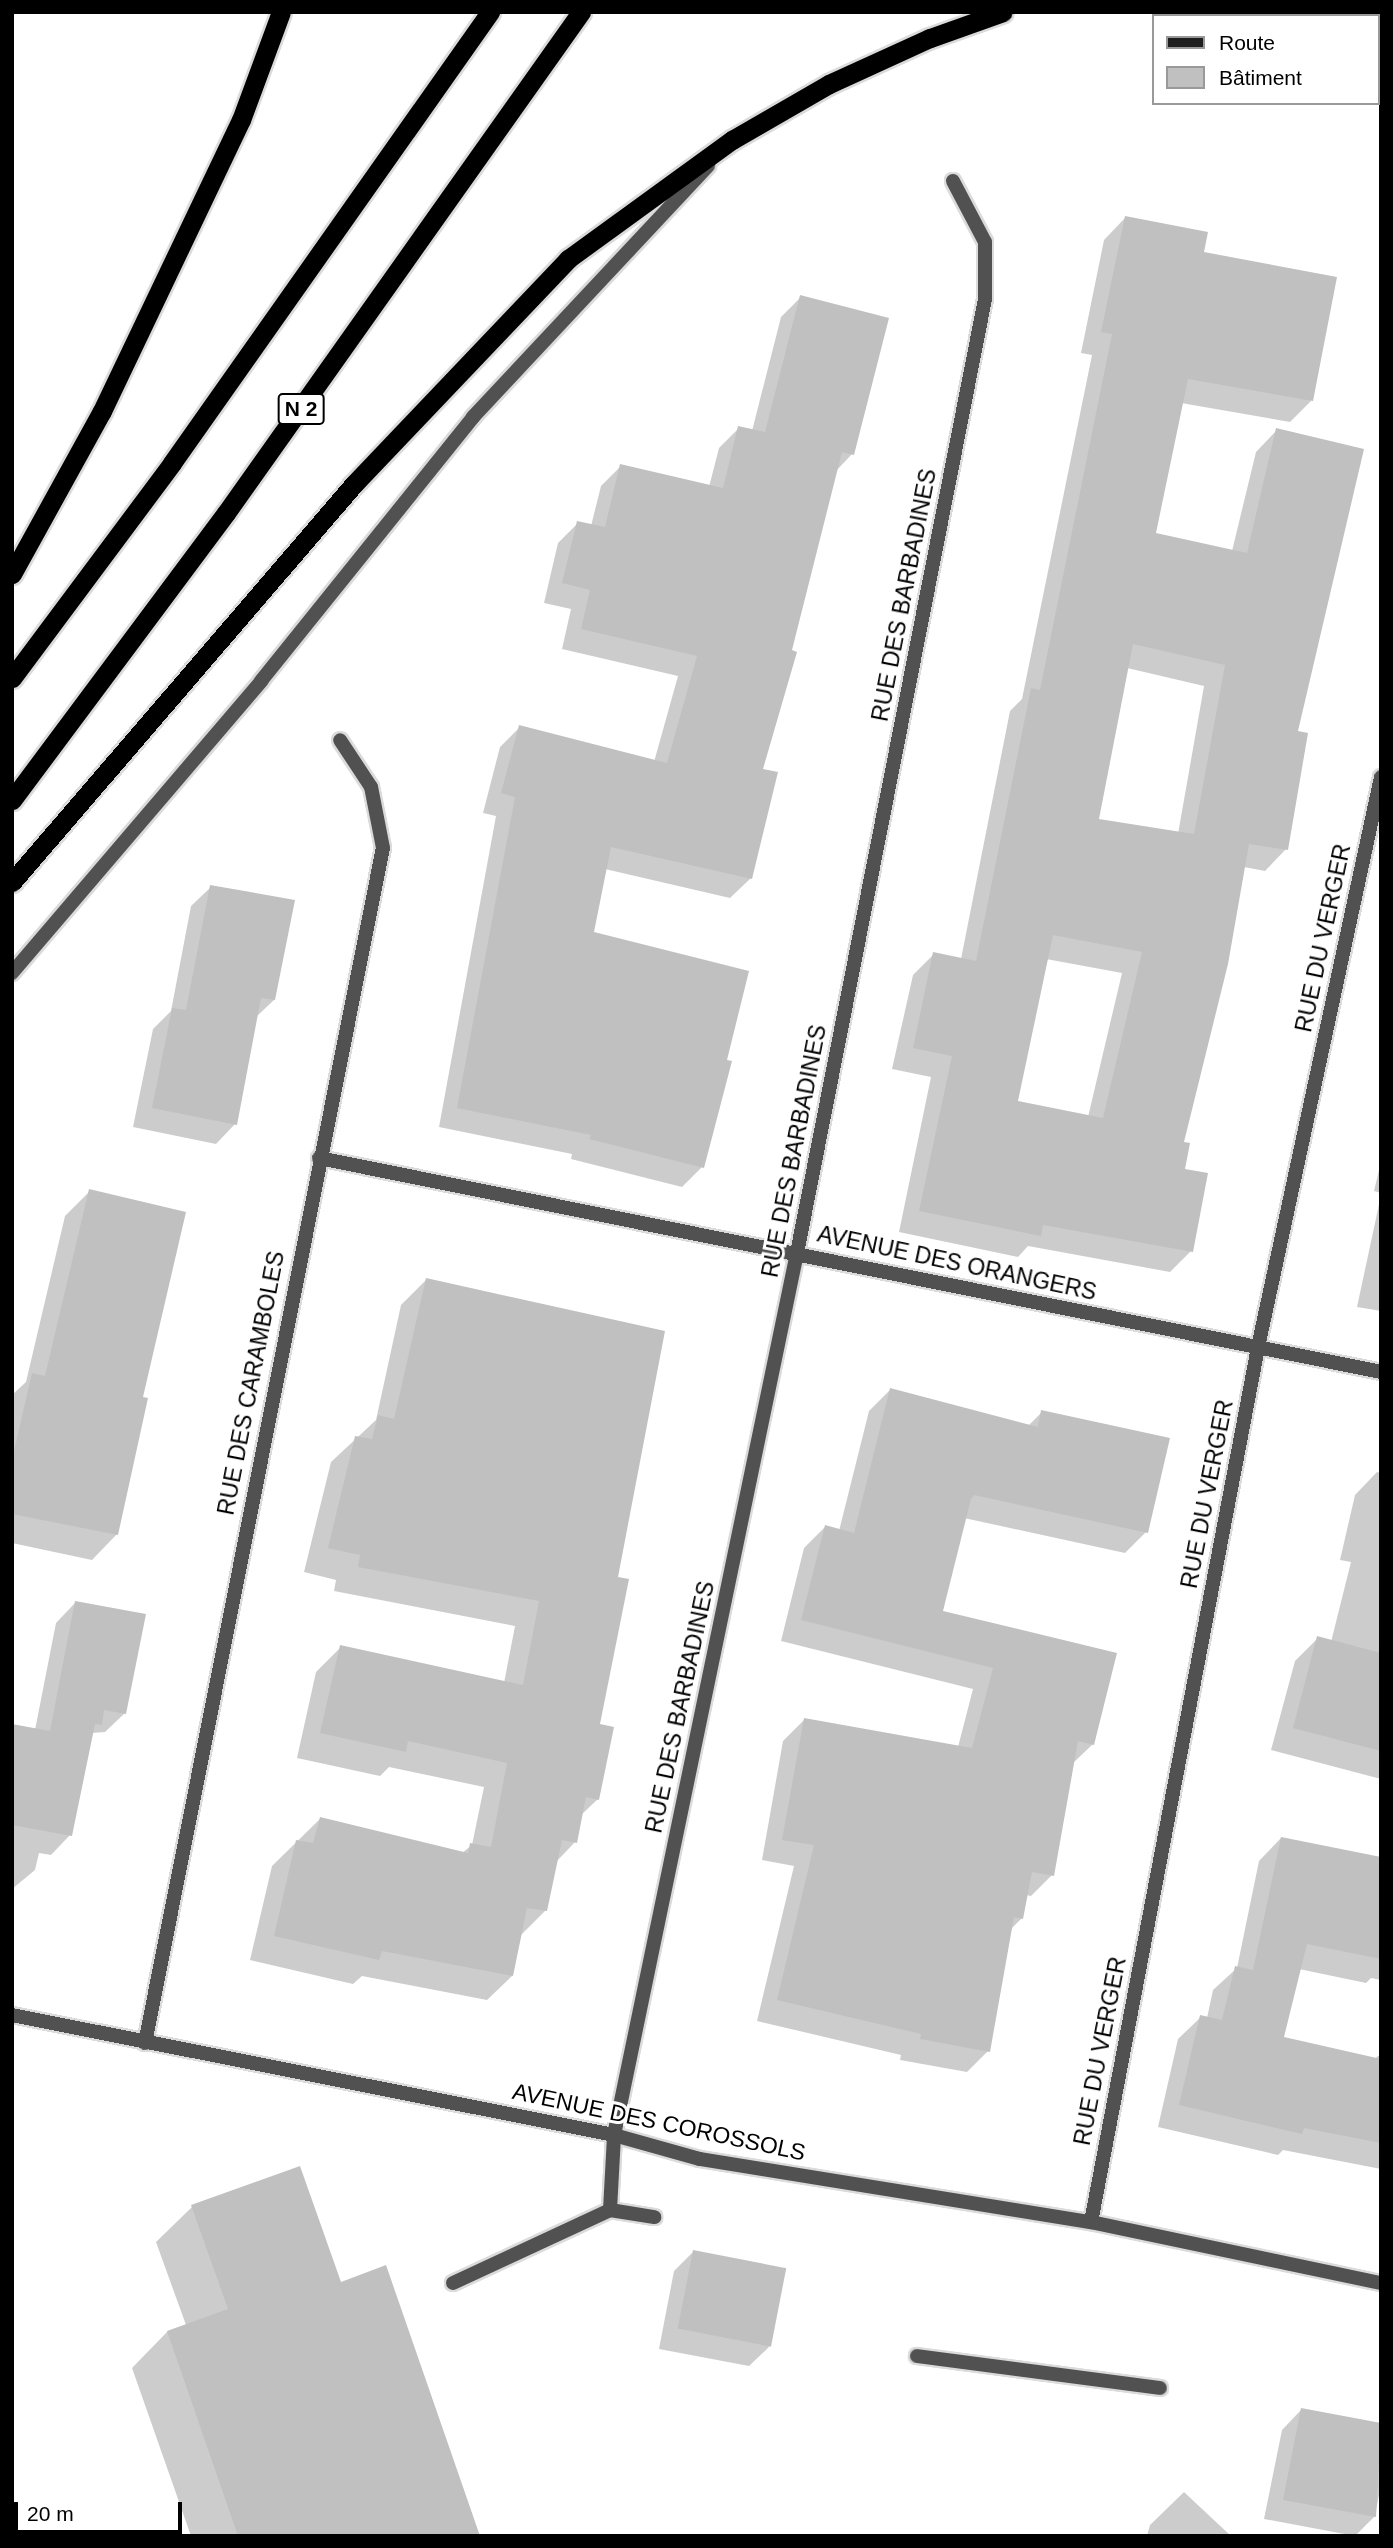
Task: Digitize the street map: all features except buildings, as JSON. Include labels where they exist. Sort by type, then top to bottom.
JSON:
[{"type":"highway","points":[[12,574],[102,411],[236,132],[281,12]]},
{"type":"highway","points":[[12,678],[180,452],[490,12]]},
{"type":"highway","name":"N 2","points":[[12,800],[226,513],[581,12]]},
{"type":"highway","points":[[12,882],[354,484],[471,357],[568,259],[732,139],[829,84],[930,38],[1003,12]]},
{"type":"street","points":[[12,973],[261,681],[473,417],[732,139]]},
{"type":"street","name":"RUE DES BARBADINES","points":[[610,2210],[614,2135],[797,1253],[985,299],[985,242],[953,181]]},
{"type":"street","name":"RUE DES CARAMBOLES","points":[[145,2043],[319,1158],[383,848],[371,787],[340,740]]},
{"type":"street","name":"RUE DU VERGER","points":[[1091,2222],[1258,1347],[1381,777]]},
{"type":"street","name":"AVENUE DES ORANGERS","points":[[319,1158],[1381,1372]]},
{"type":"street","name":"AVENUE DES COROSSOLS","points":[[12,2015],[614,2135],[700,2158],[1091,2222],[1381,2283]]},
{"type":"street","points":[[453,2283],[610,2210],[654,2217]]},
{"type":"street","points":[[917,2356],[1160,2388]]}]
